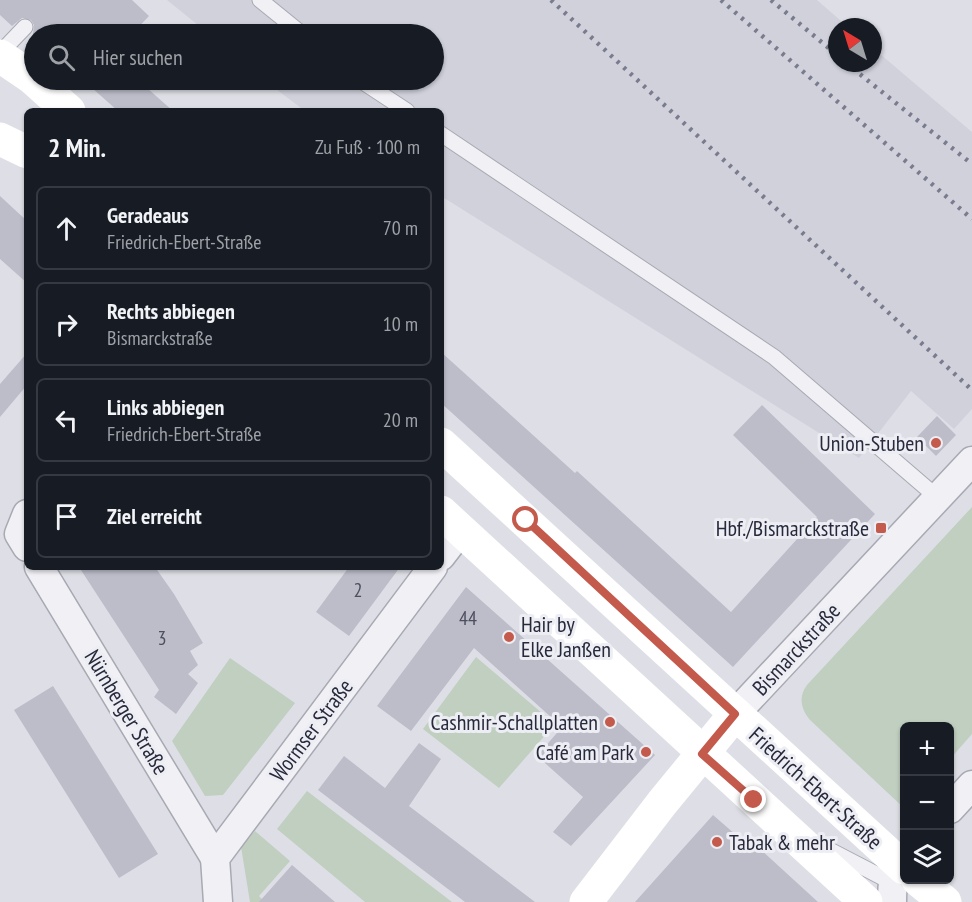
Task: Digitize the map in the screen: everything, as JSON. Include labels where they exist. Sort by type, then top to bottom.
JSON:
[{"type":"main road","points":[[2,63],[24,74]]},
{"type":"main road","points":[[46,90],[66,108]]},
{"type":"main road","points":[[0,139],[24,151]]},
{"type":"main road","name":"Friedrich-Ebert-Straße","points":[[444,447],[735,714],[900,874]]},
{"type":"main road","name":"Friedrich-Ebert-Straße","points":[[451,521],[702,754],[866,902]]},
{"type":"main road","name":"Bismarckstraße","points":[[586,902],[735,714]]},
{"type":"main road","name":"Friedrich-Ebert-Straße","points":[[915,884],[945,902]]},
{"type":"street","name":"Bismarckstraße","points":[[735,714],[972,461]]},
{"type":"street","points":[[24,521],[19,534],[24,542]]},
{"type":"street","points":[[444,546],[451,521]]},
{"type":"street","name":"Nürnberger Straße","points":[[41,570],[215,858]]},
{"type":"street","name":"Wormser Straße","points":[[215,858],[431,570]]},
{"type":"street","points":[[954,805],[972,785]]},
{"type":"street","points":[[215,858],[218,902]]},
{"type":"lane","points":[[260,0],[290,24]]},
{"type":"lane","points":[[2,63],[24,29]]},
{"type":"lane","points":[[375,90],[402,108]]},
{"type":"lane","points":[[444,136],[774,357],[938,498]]},
{"type":"lane","name":"Friedrich-Ebert-Straße","points":[[794,836],[900,875]]},
{"type":"shaded area","points":[[167,0],[817,0],[838,18],[828,18],[828,72],[882,72],[882,56],[972,132],[972,409],[954,429],[911,391],[859,458],[444,198],[444,108],[301,108],[277,90],[444,90],[444,24],[197,24]]},
{"type":"green space","points":[[972,507],[972,734],[954,754],[954,722],[900,722],[900,804],[810,720],[804,712],[802,698],[807,685]]},
{"type":"green space","points":[[476,657],[555,724],[499,788],[423,729]]},
{"type":"green space","points":[[230,658],[295,703],[223,795],[205,796],[172,741]]},
{"type":"green space","points":[[307,791],[452,902],[365,902],[277,829]]},
{"type":"green space","points":[[255,831],[290,861],[259,896],[265,902],[250,902],[241,847]]},
{"type":"building","points":[[0,0],[132,0],[149,16],[141,24],[33,24],[31,20],[22,18],[12,26],[0,15]]},
{"type":"building","points":[[94,90],[149,90],[170,108],[115,108]]},
{"type":"building","points":[[0,196],[24,218],[24,280],[0,259]]},
{"type":"building","points":[[444,355],[575,473],[577,471],[731,612],[817,517],[733,435],[762,405],[875,514],[733,667],[444,406]]},
{"type":"building","points":[[24,356],[24,389],[0,417],[0,384]]},
{"type":"building","points":[[937,416],[956,435],[936,456],[917,437]]},
{"type":"building","points":[[81,570],[157,570],[174,594],[203,643],[190,651],[198,665],[188,674],[198,683],[176,714],[154,697],[159,690]]},
{"type":"building","points":[[347,570],[398,570],[349,636],[316,612]]},
{"type":"building","points":[[466,587],[655,755],[571,846],[553,832],[583,797],[537,756],[562,727],[474,648],[411,731],[377,706]]},
{"type":"building","points":[[53,686],[158,854],[119,878],[14,710]]},
{"type":"building","points":[[419,743],[441,759],[409,806],[535,902],[465,902],[318,790],[344,756],[385,788]]},
{"type":"building","points":[[713,815],[743,841],[747,837],[818,902],[635,902]]},
{"type":"building","points":[[292,865],[335,902],[259,902]]},
{"type":"railway","points":[[551,0],[972,390]]},
{"type":"railway","points":[[721,0],[972,219]]},
{"type":"railway","points":[[771,0],[828,48]]},
{"type":"railway","points":[[857,72],[972,164]]},
{"type":"place","name":"Union-Stuben","points":[[936,443]]},
{"type":"place","name":"Hbf./Bismarckstraße","points":[[881,528]]},
{"type":"place","name":"Hair by Elke Janßen","points":[[509,637]]},
{"type":"place","name":"Cashmir-Schallplatten","points":[[610,722]]},
{"type":"place","name":"Café am Park","points":[[646,752]]},
{"type":"place","name":"Tabak & mehr","points":[[717,842]]},
{"type":"route","points":[[526,520],[735,714],[702,754],[754,800]]}]
